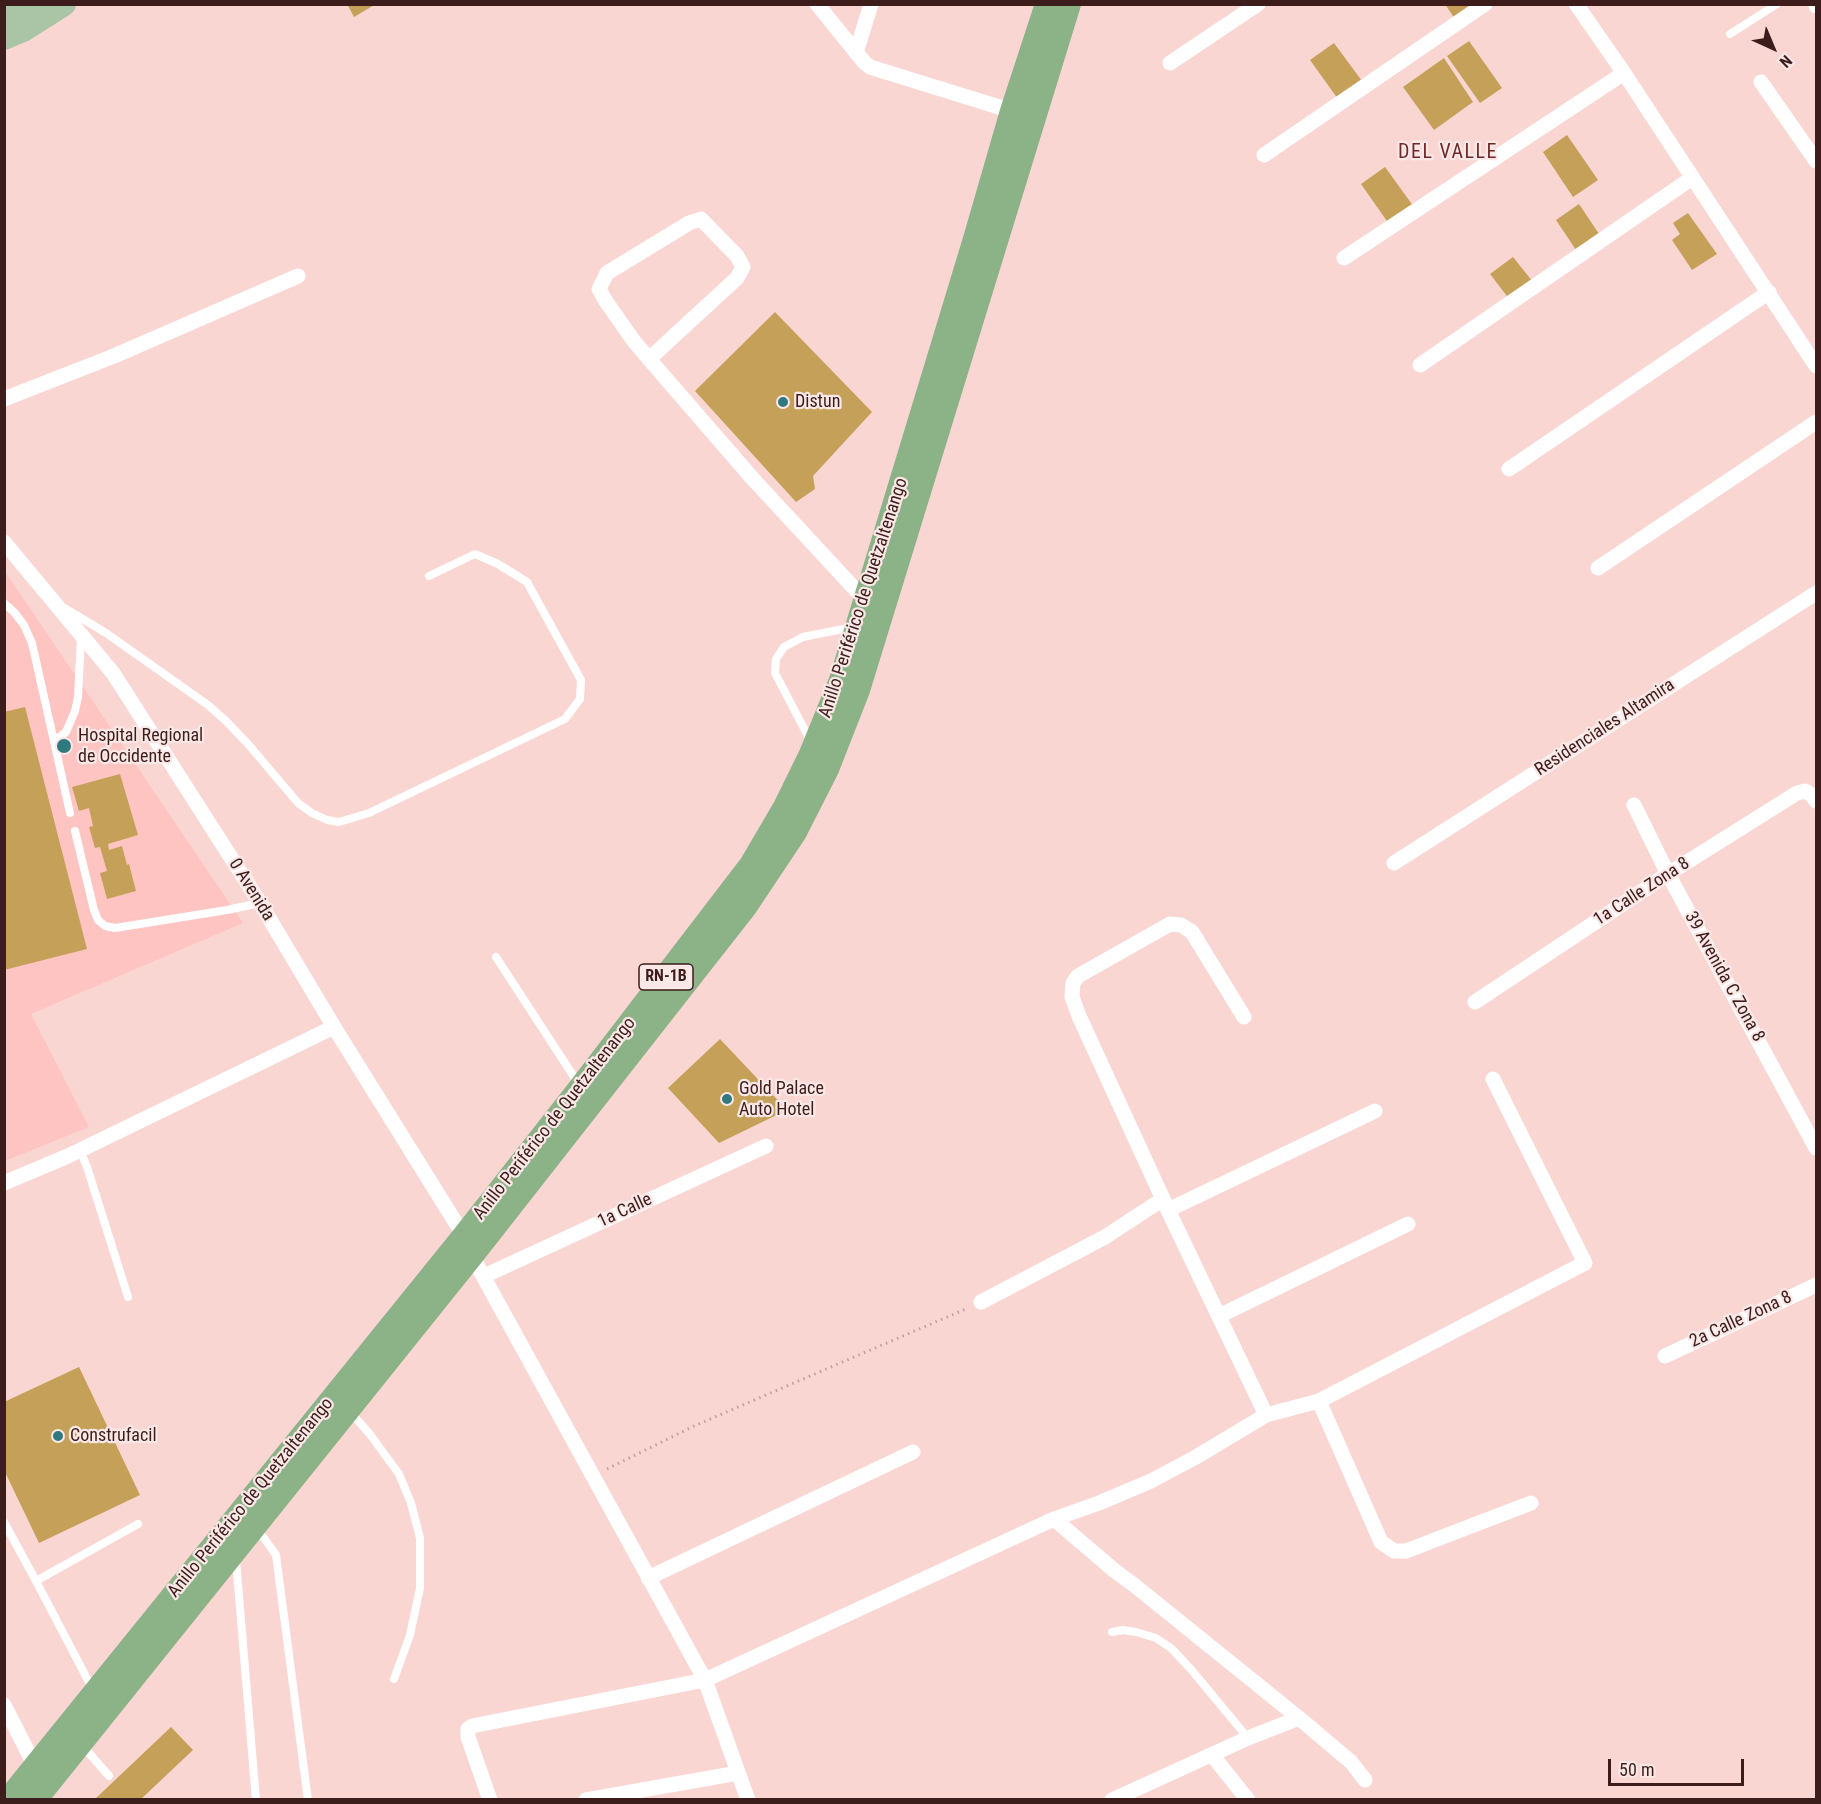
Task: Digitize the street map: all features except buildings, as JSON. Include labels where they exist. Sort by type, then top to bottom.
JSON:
[{"type":"highway","name":"Anillo Periférico de Quetzaltenango","points":[[35,1800],[347,1410],[581,1087],[751,865],[785,807],[814,747],[841,680],[1012,111],[1047,4]]},
{"type":"highway","name":"Anillo Periférico de Quetzaltenango","points":[[8,1800],[94,1692],[468,1245],[745,907],[795,832],[827,769],[858,690],[1069,4]]},
{"type":"main road","points":[[4,19],[31,4]]},
{"type":"main road","points":[[4,38],[23,30],[64,4]]},
{"type":"street","points":[[817,4],[870,67],[1012,111]]},
{"type":"street","points":[[856,53],[871,4]]},
{"type":"street","points":[[1170,63],[1258,4]]},
{"type":"street","points":[[1264,155],[1485,4]]},
{"type":"street","points":[[1576,4],[1624,73],[1816,366]]},
{"type":"street","points":[[1344,258],[1624,73]]},
{"type":"street","points":[[1761,82],[1816,161]]},
{"type":"street","points":[[1420,365],[1692,178]]},
{"type":"street","points":[[649,359],[736,278],[743,267],[737,256],[701,219],[689,223],[607,273],[599,289],[633,340],[649,359],[753,479],[865,600]]},
{"type":"street","points":[[4,399],[114,356],[298,276]]},
{"type":"street","points":[[1509,469],[1769,292]]},
{"type":"street","points":[[1598,568],[1816,422]]},
{"type":"street","name":"0 Avenida","points":[[4,542],[117,679],[260,903],[468,1245],[705,1680],[748,1800]]},
{"type":"street","name":"Residenciales Altamira","points":[[1394,863],[1816,593]]},
{"type":"street","name":"1a Calle Zona 8","points":[[1475,1002],[1668,874],[1797,793],[1805,791],[1814,798]]},
{"type":"street","name":"39 Avenida C Zona 8","points":[[1634,805],[1668,874],[1816,1148]]},
{"type":"street","points":[[1245,1017],[1192,932],[1181,925],[1170,924],[1078,976],[1072,983],[1072,997],[1079,1016],[1266,1415]]},
{"type":"street","points":[[4,1183],[80,1150],[334,1027]]},
{"type":"street","points":[[490,1800],[468,1737],[468,1729],[705,1680],[1054,1519],[1151,1481],[1266,1415],[1318,1401],[1585,1263],[1493,1079]]},
{"type":"street","points":[[981,1302],[1166,1204],[1375,1111]]},
{"type":"street","name":"1a Calle","points":[[484,1276],[766,1146]]},
{"type":"street","points":[[1219,1316],[1408,1224]]},
{"type":"street","name":"2a Calle Zona 8","points":[[1665,1356],[1816,1284]]},
{"type":"street","points":[[1318,1401],[1381,1542],[1394,1551],[1406,1551],[1531,1503]]},
{"type":"street","points":[[648,1578],[913,1452]]},
{"type":"street","points":[[1054,1519],[1115,1571],[1299,1718],[1351,1762],[1365,1780]]},
{"type":"street","points":[[4,1706],[35,1766]]},
{"type":"street","points":[[1112,1800],[1248,1738],[1299,1718]]},
{"type":"street","points":[[1212,1755],[1248,1800]]},
{"type":"street","points":[[586,1800],[738,1773]]},
{"type":"lane","points":[[1730,34],[1777,4]]},
{"type":"lane","points":[[55,603],[106,633],[208,705],[248,744],[298,803],[327,820],[339,822],[369,813],[565,719],[580,699],[581,680],[526,582],[498,564],[475,554],[429,576]]},
{"type":"lane","points":[[4,603],[24,625],[32,643],[70,813]]},
{"type":"lane","points":[[814,747],[775,673],[776,658],[784,646],[803,637],[857,626]]},
{"type":"lane","points":[[54,741],[66,732],[75,711],[78,697],[81,634]]},
{"type":"lane","points":[[75,831],[94,910],[98,920],[105,926],[115,928],[260,903]]},
{"type":"lane","points":[[496,957],[581,1087]]},
{"type":"lane","points":[[80,1150],[128,1297]]},
{"type":"lane","points":[[347,1410],[369,1433],[399,1474],[411,1503],[420,1538],[420,1588],[410,1635],[394,1679]]},
{"type":"lane","points":[[4,1522],[94,1692]]},
{"type":"lane","points":[[36,1581],[138,1524]]},
{"type":"lane","points":[[255,1525],[276,1555],[308,1800]]},
{"type":"lane","points":[[235,1550],[256,1800]]},
{"type":"lane","points":[[1112,1632],[1124,1630],[1136,1632],[1156,1638],[1172,1648],[1248,1738]]},
{"type":"lane","points":[[81,1744],[109,1776]]},
{"type":"path","points":[[592,1476],[694,1426],[981,1302]]},
{"type":"shaded area","name":"Hospital Regional de Occidente","points":[[4,570],[243,923],[31,1014],[89,1127],[5,1161]]},
{"type":"place","name":"Distun","points":[[783,402]]},
{"type":"place","name":"Hospital Regional de Occidente","points":[[64,746]]},
{"type":"place","name":"Gold Palace Auto Hotel","points":[[727,1099]]},
{"type":"place","name":"Construfacil","points":[[58,1436]]},
{"type":"district","name":"DEL VALLE","points":[[1448,153]]}]
